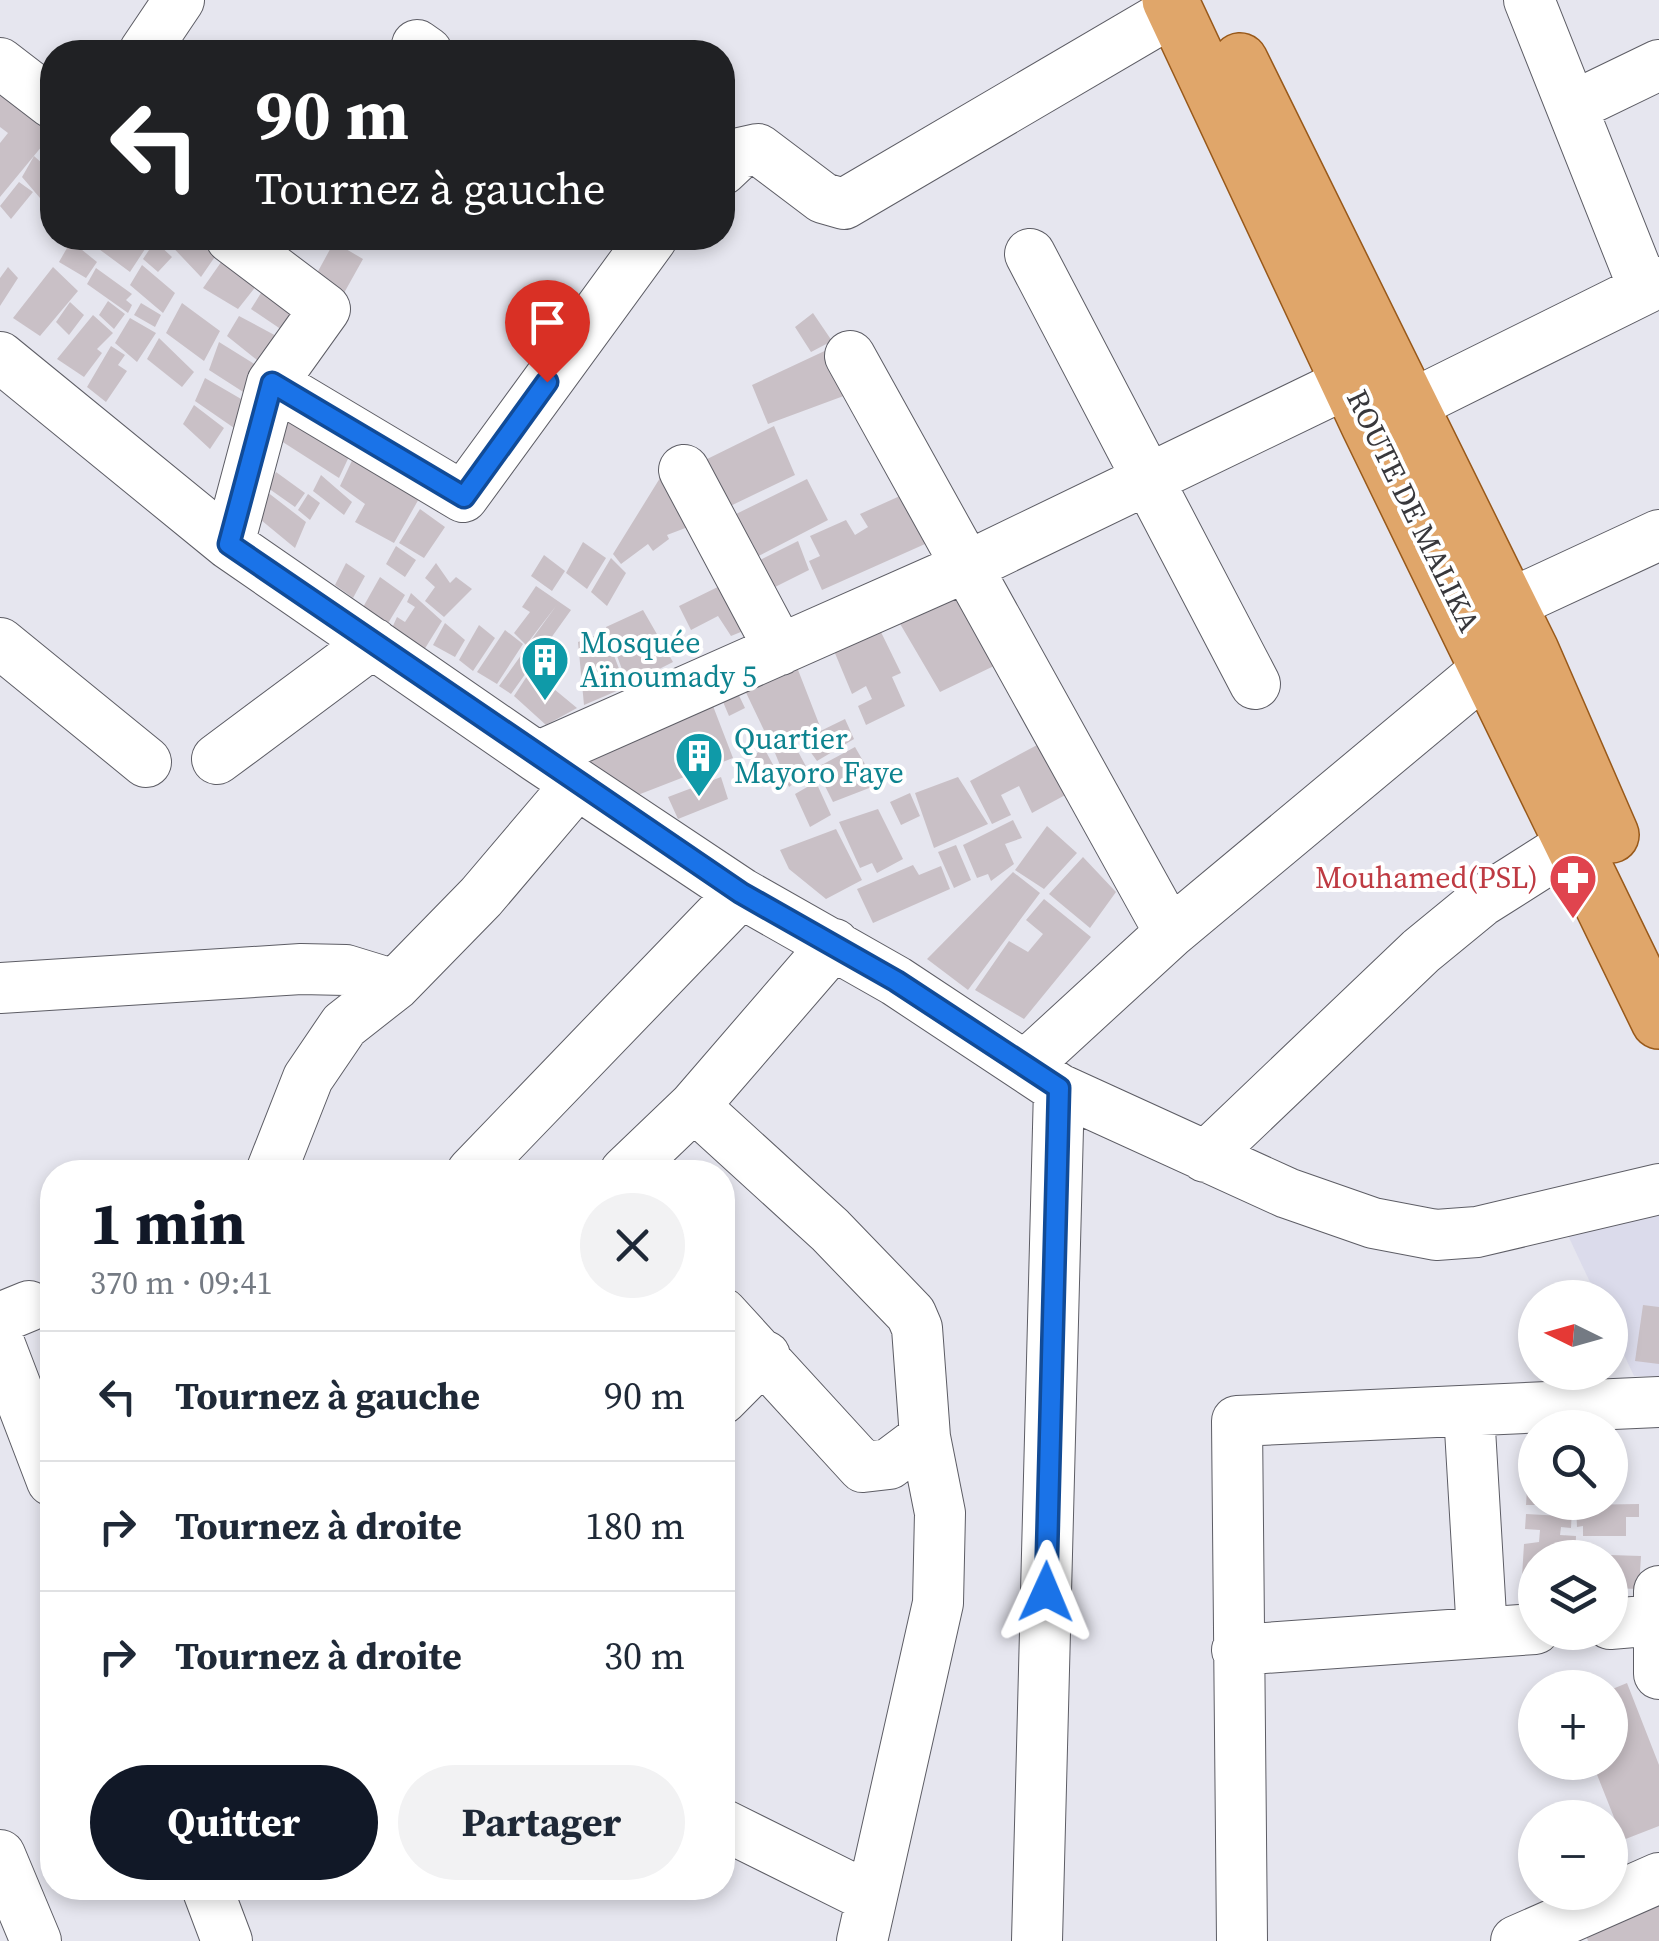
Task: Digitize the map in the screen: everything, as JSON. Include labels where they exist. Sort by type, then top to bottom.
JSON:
[{"type":"main road","name":"ROUTE DE MALIKA","points":[[1185,3],[1349,382],[1659,1021]]},
{"type":"main road","name":"ROUTE DE MALIKA","points":[[1185,3],[1408,406],[1508,605],[1659,938]]},
{"type":"street","points":[[152,40],[178,0]]},
{"type":"street","points":[[1408,406],[1651,285],[1529,0]]},
{"type":"street","points":[[735,158],[758,149],[823,198],[844,204],[1185,3]]},
{"type":"street","points":[[0,63],[40,94]]},
{"type":"street","points":[[1572,106],[1659,65]]},
{"type":"street","points":[[229,544],[272,383],[325,309],[247,250]]},
{"type":"street","points":[[272,383],[464,497],[643,250]]},
{"type":"street","points":[[1030,254],[1255,684]]},
{"type":"street","points":[[0,356],[229,544],[373,644],[741,893],[834,944],[1042,1077],[1288,1193],[1373,1223],[1436,1235],[1477,1232],[1659,1189]]},
{"type":"street","points":[[850,356],[1170,933]]},
{"type":"street","points":[[276,1160],[308,1078],[344,1026],[396,985],[481,897],[557,771],[780,650],[966,567],[1349,382]]},
{"type":"street","points":[[684,470],[780,650]]},
{"type":"street","points":[[1508,605],[1659,535]]},
{"type":"street","points":[[0,644],[146,762]]},
{"type":"street","points":[[217,759],[373,644]]},
{"type":"street","points":[[1036,1941],[1042,1077],[1170,933],[1489,667]]},
{"type":"street","points":[[1205,1157],[1421,951],[1482,901],[1575,842]]},
{"type":"street","points":[[484,1160],[741,893]]},
{"type":"street","points":[[638,1160],[694,1106],[834,944]]},
{"type":"street","points":[[0,988],[314,969],[346,970],[396,985]]},
{"type":"street","points":[[694,1106],[830,1230],[911,1314],[922,1366],[925,1437],[940,1513],[938,1602],[867,1920],[735,1833]]},
{"type":"street","points":[[10,1323],[40,1436]]},
{"type":"street","points":[[735,1327],[765,1356],[842,1449],[863,1467],[889,1464],[925,1437]]},
{"type":"street","points":[[735,1387],[765,1356]]},
{"type":"street","points":[[1242,1941],[1237,1420],[1659,1402]]},
{"type":"street","points":[[1469,1412],[1482,1633]]},
{"type":"street","points":[[1642,1612],[1659,1674]]},
{"type":"street","points":[[1237,1650],[1518,1630]]},
{"type":"street","points":[[0,1855],[36,1941]]},
{"type":"street","points":[[1516,1941],[1659,1878]]},
{"type":"street","points":[[212,1900],[227,1941]]},
{"type":"shaded area","points":[[1659,1203],[1659,1376],[1634,1376],[1628,1363],[1628,1280],[1589,1280],[1564,1227]]},
{"type":"building","points":[[0,92],[40,119],[40,149],[0,197],[0,143],[8,133],[0,127]]},
{"type":"building","points":[[34,156],[40,161],[40,198],[22,177]]},
{"type":"building","points":[[19,182],[33,192],[11,219],[0,206]]},
{"type":"building","points":[[66,250],[82,250],[97,262],[86,278],[59,262]]},
{"type":"building","points":[[100,250],[144,250],[130,272]]},
{"type":"building","points":[[149,250],[165,250],[172,257],[158,272],[143,259]]},
{"type":"building","points":[[175,250],[220,250],[201,277]]},
{"type":"building","points":[[230,250],[264,276],[238,309],[203,288]]},
{"type":"building","points":[[330,250],[348,250],[363,259],[339,302],[310,286]]},
{"type":"building","points":[[142,265],[175,293],[163,313],[130,285]]},
{"type":"building","points":[[8,267],[18,278],[0,306],[0,278]]},
{"type":"building","points":[[53,267],[78,291],[40,336],[13,318]]},
{"type":"building","points":[[96,268],[132,294],[126,300],[132,305],[128,313],[87,284]]},
{"type":"building","points":[[269,280],[307,305],[288,334],[251,309]]},
{"type":"building","points":[[108,301],[125,314],[114,329],[99,315]]},
{"type":"building","points":[[70,302],[84,315],[69,335],[56,322]]},
{"type":"building","points":[[141,303],[161,315],[155,327],[134,315]]},
{"type":"building","points":[[182,303],[220,331],[204,361],[166,333]]},
{"type":"building","points":[[813,313],[832,341],[811,352],[795,327]]},
{"type":"building","points":[[93,315],[113,333],[97,349],[102,353],[84,377],[57,359]]},
{"type":"building","points":[[239,316],[280,338],[262,364],[227,336]]},
{"type":"building","points":[[130,318],[156,333],[137,362],[115,343]]},
{"type":"building","points":[[159,338],[194,372],[182,387],[147,359]]},
{"type":"building","points":[[219,342],[261,368],[251,397],[209,370]]},
{"type":"building","points":[[111,346],[125,355],[118,365],[127,371],[106,402],[87,387]]},
{"type":"building","points":[[831,348],[849,394],[768,424],[752,385]]},
{"type":"building","points":[[205,378],[248,403],[237,430],[195,401]]},
{"type":"building","points":[[275,403],[353,448],[339,478],[264,430]]},
{"type":"building","points":[[194,405],[224,428],[210,449],[183,424]]},
{"type":"building","points":[[774,426],[795,475],[722,510],[697,464]]},
{"type":"building","points":[[357,450],[425,488],[394,543],[355,522],[365,504],[340,486]]},
{"type":"building","points":[[276,472],[305,493],[295,507],[268,488]]},
{"type":"building","points":[[321,475],[352,502],[344,515],[313,491]]},
{"type":"building","points":[[660,478],[688,527],[667,535],[669,539],[653,551],[648,544],[621,564],[613,554]]},
{"type":"building","points":[[807,479],[828,520],[751,560],[728,518]]},
{"type":"building","points":[[262,488],[306,522],[295,548],[249,510]]},
{"type":"building","points":[[911,491],[934,540],[822,590],[809,561],[820,556],[810,536],[846,520],[855,535],[868,527],[860,514]]},
{"type":"building","points":[[308,494],[320,503],[310,520],[298,510]]},
{"type":"building","points":[[420,509],[445,527],[424,558],[399,543]]},
{"type":"building","points":[[798,541],[809,570],[771,589],[758,561]]},
{"type":"building","points":[[583,542],[606,558],[587,589],[566,573]]},
{"type":"building","points":[[396,546],[416,560],[405,577],[386,564]]},
{"type":"building","points":[[544,555],[565,571],[552,591],[531,576]]},
{"type":"building","points":[[611,558],[626,573],[607,606],[591,592]]},
{"type":"building","points":[[346,563],[365,576],[353,598],[335,585]]},
{"type":"building","points":[[436,563],[450,583],[456,577],[472,589],[444,617],[425,601],[435,587],[425,578]]},
{"type":"building","points":[[380,577],[405,595],[387,625],[362,609]]},
{"type":"building","points":[[730,581],[753,627],[731,636],[718,616],[691,630],[679,606]]},
{"type":"building","points":[[536,586],[571,610],[511,694],[499,686],[527,647],[532,651],[527,646],[556,606],[526,645],[514,633],[530,612],[522,607]]},
{"type":"building","points":[[956,591],[998,664],[940,692],[899,622]]},
{"type":"building","points":[[411,593],[442,621],[424,650],[392,628],[397,617],[405,622],[415,607],[407,602]]},
{"type":"building","points":[[643,610],[673,662],[628,685],[606,627]]},
{"type":"building","points":[[445,623],[465,640],[455,657],[433,645]]},
{"type":"building","points":[[479,625],[495,638],[473,671],[459,660]]},
{"type":"building","points":[[878,626],[901,673],[892,677],[905,706],[866,725],[858,706],[872,699],[866,686],[852,694],[832,646]]},
{"type":"building","points":[[505,630],[523,644],[497,684],[477,672]]},
{"type":"building","points":[[605,632],[626,687],[584,705],[578,642]]},
{"type":"building","points":[[793,657],[821,729],[772,747],[740,680]]},
{"type":"building","name":"Mosquée Aïnoumady 5","points":[[531,670],[577,708],[546,725],[514,696]]},
{"type":"building","points":[[733,683],[745,708],[729,716],[718,690]]},
{"type":"building","points":[[708,693],[733,758],[630,798],[584,770],[583,753]]},
{"type":"building","points":[[845,719],[854,739],[817,761],[802,740]]},
{"type":"building","points":[[794,744],[809,772],[789,787],[775,753]]},
{"type":"building","points":[[1039,744],[1069,793],[1032,813],[1019,786],[1001,795],[1011,815],[992,824],[970,781]]},
{"type":"building","points":[[855,747],[877,785],[833,802],[816,768]]},
{"type":"building","points":[[764,748],[778,774],[765,781],[750,758]]},
{"type":"building","name":"Quartier Mayoro Faye","points":[[721,777],[728,799],[678,819],[668,797]]},
{"type":"building","points":[[958,777],[988,824],[934,848],[915,793]]},
{"type":"building","points":[[816,782],[831,815],[810,827],[795,794]]},
{"type":"building","points":[[910,793],[920,816],[901,825],[890,802]]},
{"type":"building","points":[[878,809],[903,859],[877,873],[872,863],[860,868],[839,822]]},
{"type":"building","points":[[1013,820],[1022,838],[1005,844],[1014,864],[991,881],[988,874],[977,878],[963,845]]},
{"type":"building","points":[[1047,826],[1077,853],[1044,889],[1015,870]]},
{"type":"building","points":[[836,829],[862,880],[826,899],[789,869],[780,850]]},
{"type":"building","points":[[956,845],[971,880],[954,888],[938,852]]},
{"type":"building","points":[[1083,857],[1116,892],[1090,928],[1049,894]]},
{"type":"building","points":[[913,865],[919,875],[941,866],[950,889],[873,923],[857,889]]},
{"type":"building","points":[[1013,872],[1040,893],[968,990],[927,959]]},
{"type":"building","points":[[1044,899],[1091,937],[1024,1019],[975,990],[1009,941],[1028,952],[1043,934],[1026,920]]},
{"type":"building","points":[[1643,1305],[1659,1307],[1659,1364],[1635,1361]]},
{"type":"building","points":[[1628,1504],[1639,1504],[1639,1517],[1628,1517]]},
{"type":"building","points":[[1526,1520],[1571,1520],[1571,1528],[1561,1527],[1560,1535],[1576,1536],[1576,1540],[1539,1540],[1540,1530],[1525,1529]]},
{"type":"building","points":[[1577,1520],[1626,1520],[1626,1536],[1583,1536],[1583,1526],[1577,1527]]},
{"type":"building","points":[[1628,1556],[1641,1556],[1639,1589],[1628,1589]]},
{"type":"building","points":[[1628,1686],[1659,1765],[1659,1826],[1628,1838],[1628,1800],[1607,1800],[1599,1780],[1628,1780]]},
{"type":"building","points":[[1659,1901],[1659,1941],[1588,1941],[1586,1936]]},
{"type":"place","name":"Mosquée Aïnoumady 5","points":[[545,702]]},
{"type":"place","name":"Quartier Mayoro Faye","points":[[699,798]]},
{"type":"place","name":"Mouhamed(PSL)","points":[[1573,920]]},
{"type":"route","points":[[547,382],[464,497],[272,383],[229,544],[537,758],[741,893],[896,981],[1059,1088],[1046,1592]]}]
